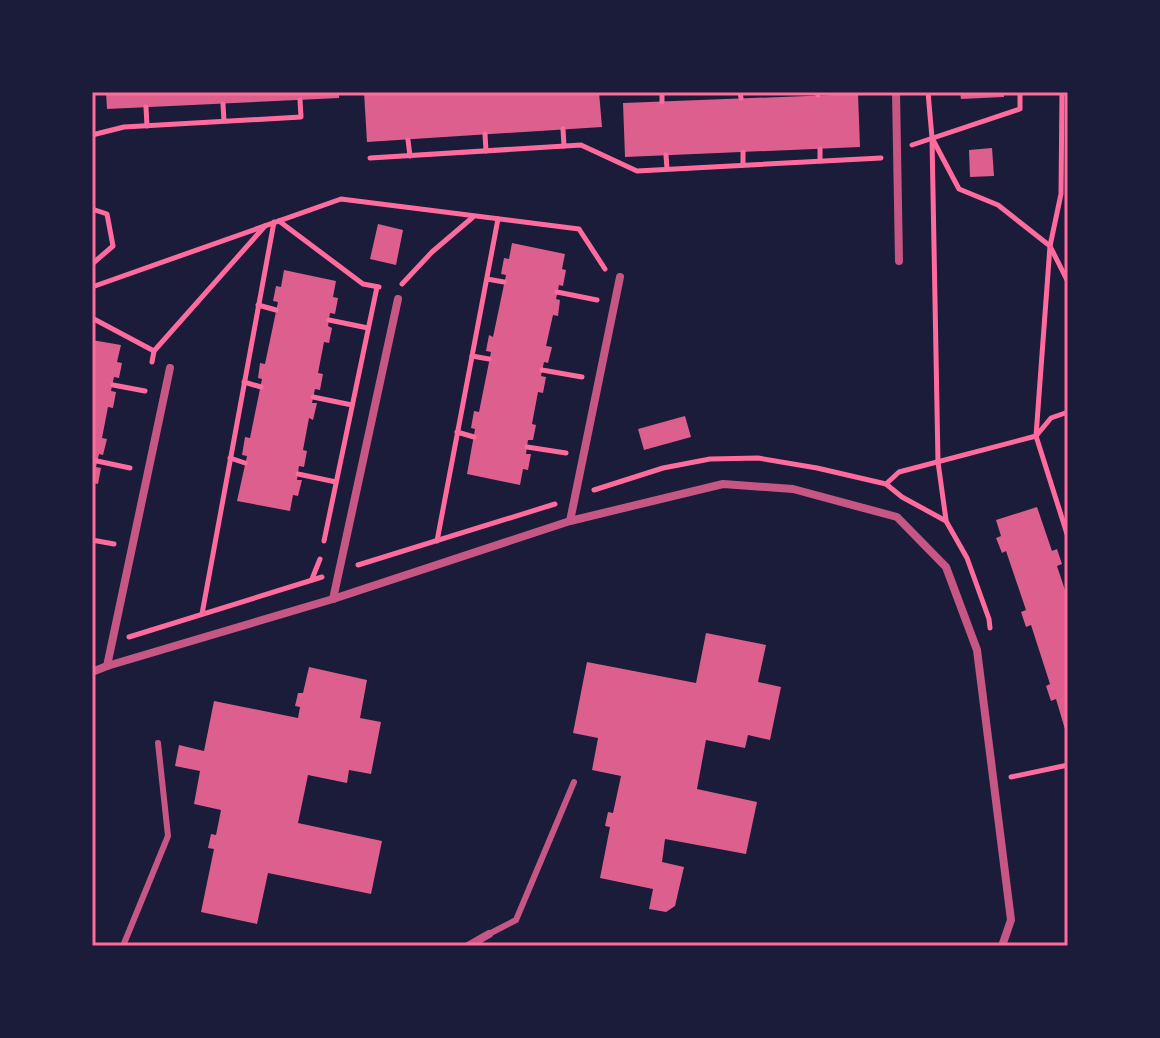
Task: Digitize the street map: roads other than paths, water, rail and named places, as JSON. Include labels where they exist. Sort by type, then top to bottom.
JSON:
[{"type":"street","points":[[896,92],[899,261]]},
{"type":"street","points":[[570,521],[620,277]]},
{"type":"street","points":[[333,599],[397,295]]},
{"type":"street","points":[[107,666],[170,368]]},
{"type":"street","points":[[92,672],[333,599],[570,521],[723,484],[793,489],[897,517],[946,567],[977,650],[1011,920],[1002,946]]},
{"type":"street","points":[[468,946],[489,934]]},
{"type":"lane","points":[[123,946],[168,836],[158,743]]},
{"type":"lane","points":[[489,934],[516,920],[574,782]]}]
